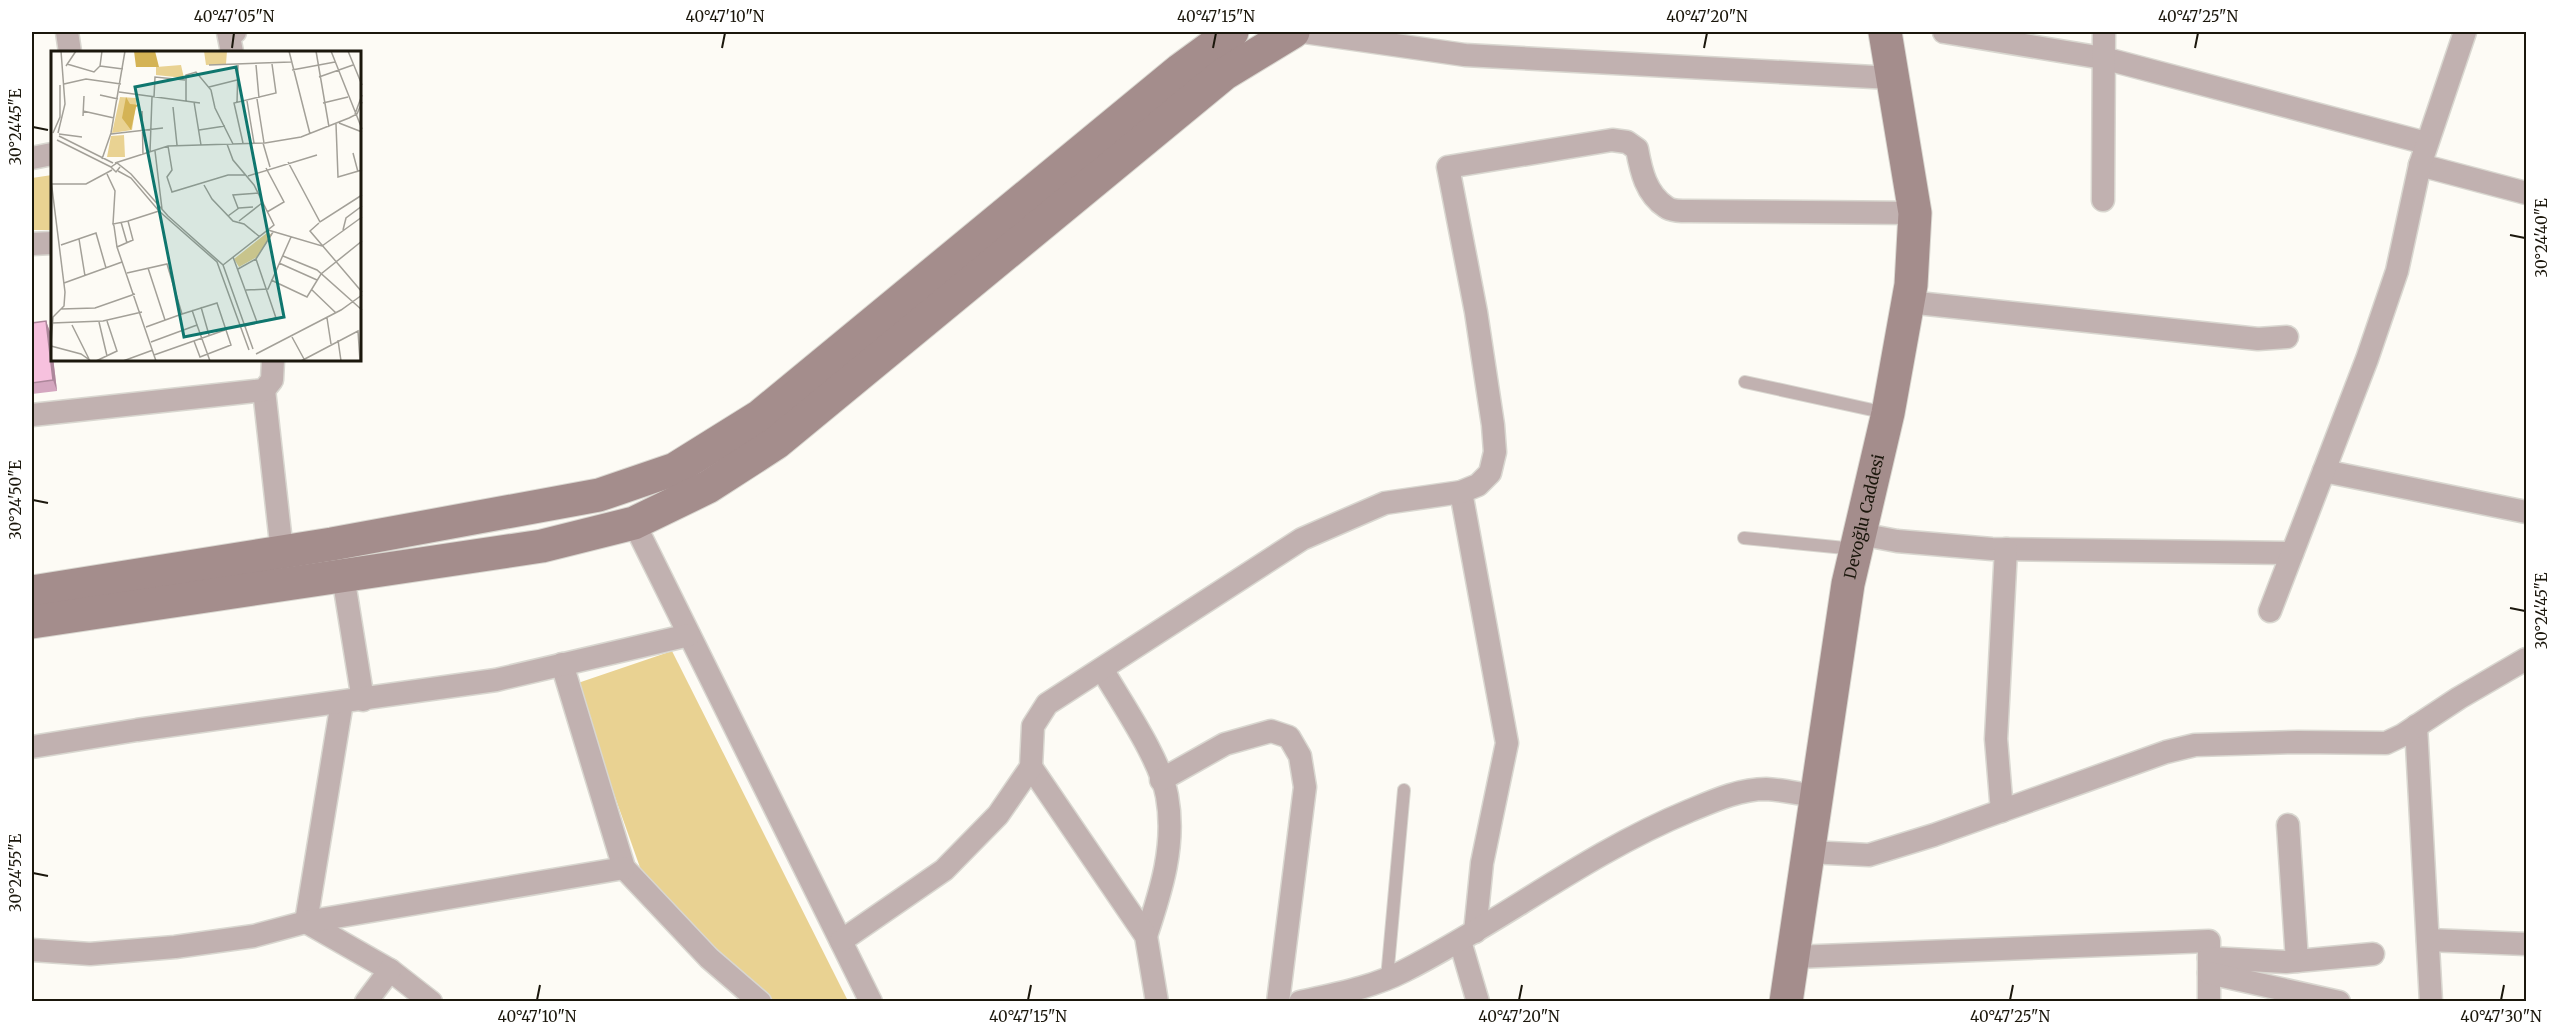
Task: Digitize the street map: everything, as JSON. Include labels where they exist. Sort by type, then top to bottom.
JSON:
[{"type":"street","points":[[67,32],[70,51]]},
{"type":"street","points":[[231,51],[228,32],[235,32]]},
{"type":"street","points":[[32,592],[282,552],[599,495],[675,469],[760,416],[1180,70],[1232,32]]},
{"type":"street","points":[[32,622],[542,546],[634,523],[708,487],[776,443],[1224,74],[1293,32]]},
{"type":"street","points":[[1304,32],[1465,55],[1892,78]]},
{"type":"street","name":"Devoğlu Caddesi","points":[[1786,1002],[1840,637],[1858,542],[1888,413],[1908,302],[1915,213],[1885,32]]},
{"type":"street","points":[[1944,32],[2103,58],[2426,143]]},
{"type":"street","points":[[2103,200],[2104,32]]},
{"type":"street","points":[[2270,611],[2397,272],[2426,143],[2465,32]]},
{"type":"street","points":[[841,941],[944,870],[998,814],[1031,767],[1033,726],[1047,704],[1302,539],[1385,503],[1461,492],[1478,485],[1490,473],[1495,452],[1493,424],[1476,312],[1449,167],[1612,140],[1627,142],[1637,149],[1642,175],[1650,192],[1667,209],[1689,212],[1915,213]]},
{"type":"street","points":[[32,158],[51,154]]},
{"type":"street","points":[[2420,165],[2526,193]]},
{"type":"street","points":[[32,244],[51,243]]},
{"type":"street","points":[[1908,302],[2258,339],[2287,337]]},
{"type":"street","points":[[273,362],[272,380],[264,390],[282,552]]},
{"type":"street","points":[[32,415],[264,390]]},
{"type":"street","points":[[2324,471],[2526,512]]},
{"type":"street","points":[[1461,492],[1507,743],[1468,937],[1478,1002]]},
{"type":"street","points":[[634,523],[871,1002]]},
{"type":"street","points":[[1858,542],[1897,541],[2006,549],[2292,553]]},
{"type":"street","points":[[2002,811],[1995,740],[2006,549]]},
{"type":"street","points":[[306,922],[353,701],[343,576]]},
{"type":"street","points":[[32,747],[148,728],[496,680],[689,635]]},
{"type":"street","points":[[1808,852],[1869,855],[2002,811],[2166,752],[2195,745],[2298,742],[2386,743],[2526,659]]},
{"type":"street","points":[[562,664],[624,867],[709,958],[760,1002]]},
{"type":"street","points":[[1102,669],[1152,758],[1167,795],[1171,833],[1163,885],[1146,936]]},
{"type":"street","points":[[2416,726],[2431,1002]]},
{"type":"street","points":[[1161,780],[1225,744],[1270,731],[1289,737],[1300,756],[1305,787],[1278,1002]]},
{"type":"street","points":[[1031,767],[1146,936],[1157,1002]]},
{"type":"street","points":[[1300,1002],[1363,988],[1387,978],[1468,937],[1594,857],[1646,829],[1719,799],[1766,789],[1816,796]]},
{"type":"street","points":[[2288,825],[2297,961]]},
{"type":"street","points":[[32,950],[90,954],[175,947],[254,936],[306,922],[624,867]]},
{"type":"street","points":[[306,922],[390,970],[431,1002]]},
{"type":"street","points":[[1794,957],[2209,940],[2209,1002]]},
{"type":"street","points":[[2428,940],[2526,944]]},
{"type":"street","points":[[2209,966],[2373,954]]},
{"type":"street","points":[[2209,966],[2339,1002]]},
{"type":"street","points":[[366,1002],[390,970]]},
{"type":"lane","points":[[1745,382],[1888,413]]},
{"type":"lane","points":[[1744,538],[1858,542]]},
{"type":"lane","points":[[1387,978],[1404,790]]},
{"type":"shaded area","points":[[51,175],[51,230],[32,230],[32,178]]},
{"type":"shaded area","points":[[672,651],[848,1001],[769,1001],[704,942],[642,873],[575,684]]},
{"type":"building","points":[[46,321],[53,380],[32,383],[32,323]]}]
